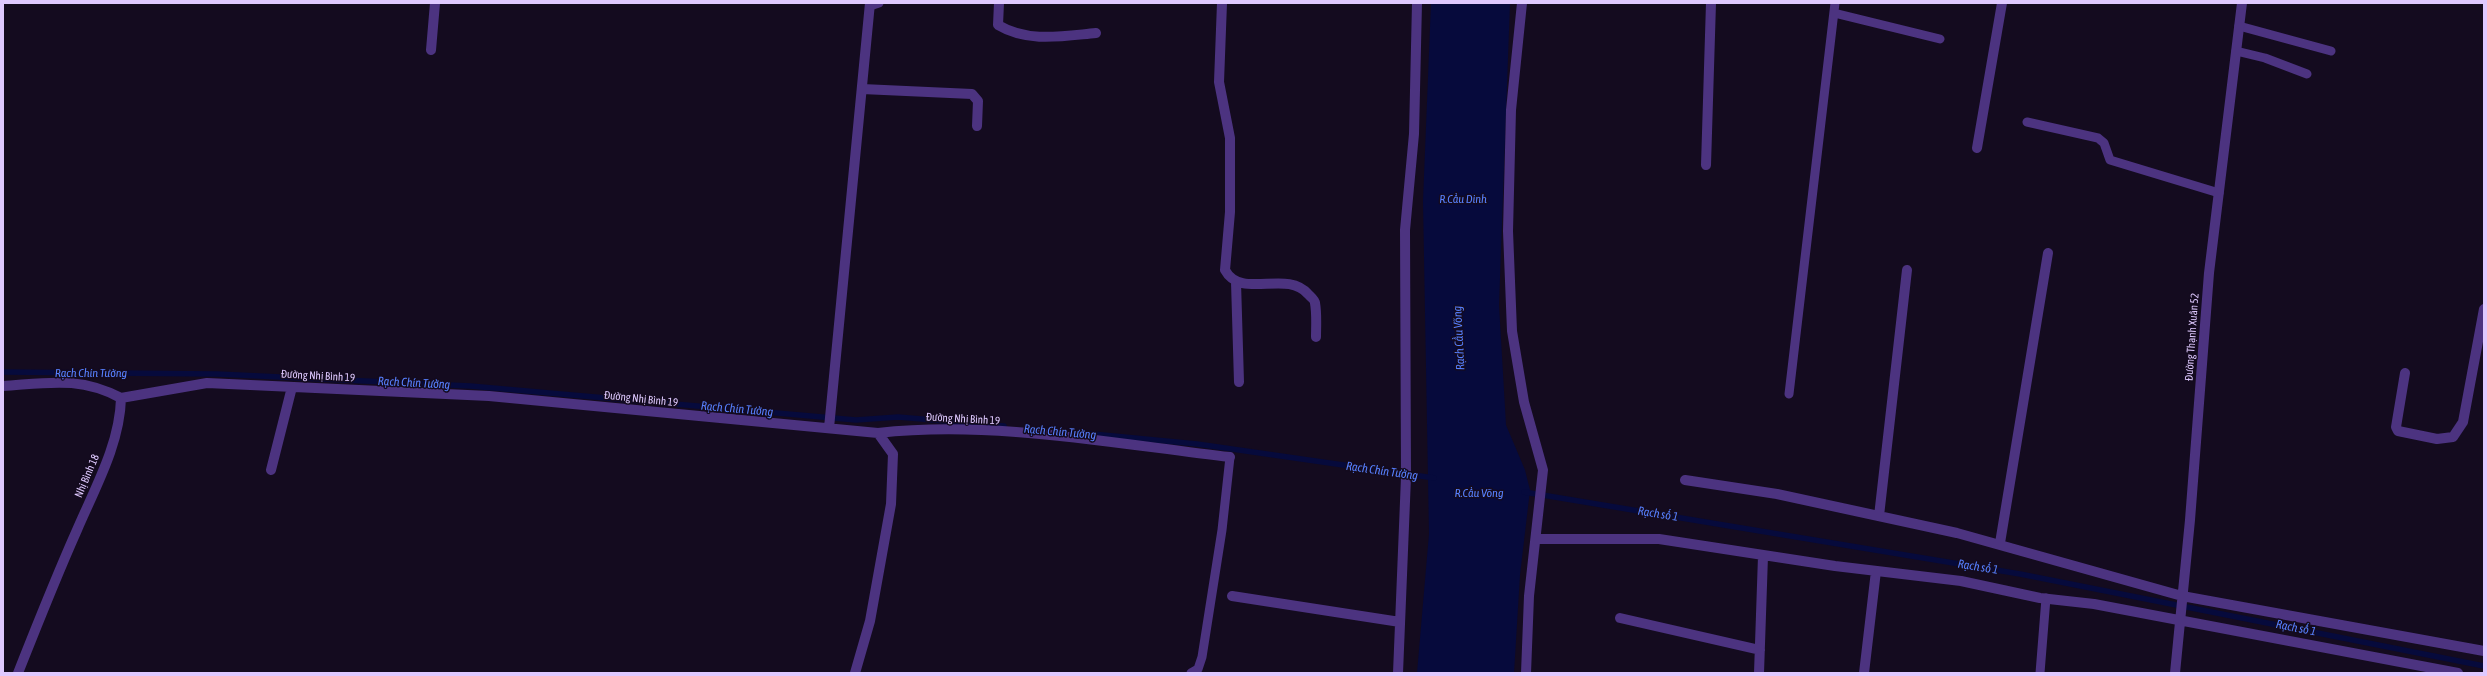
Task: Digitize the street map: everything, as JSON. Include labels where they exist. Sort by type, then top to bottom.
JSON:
[{"type":"street","points":[[431,50],[435,3]]},
{"type":"street","points":[[999,3],[998,25],[1011,33],[1043,37],[1096,33]]},
{"type":"street","points":[[1222,3],[1219,82],[1230,138],[1230,212],[1225,270],[1229,277],[1241,284],[1274,282],[1303,287],[1315,302],[1316,338]]},
{"type":"street","points":[[1398,673],[1406,477],[1405,230],[1414,134],[1417,3]]},
{"type":"street","points":[[1522,3],[1511,110],[1508,231],[1512,331],[1524,402],[1543,470],[1530,596],[1526,673]]},
{"type":"street","points":[[1706,165],[1711,3]]},
{"type":"street","points":[[1977,148],[2002,3]]},
{"type":"street","name":"Đường Thạnh Xuân 52","points":[[2175,673],[2190,520],[2209,273],[2242,3]]},
{"type":"street","points":[[829,427],[862,89],[873,4]]},
{"type":"street","points":[[862,89],[972,94],[978,101],[977,126]]},
{"type":"street","points":[[2000,543],[2048,253]]},
{"type":"street","points":[[1879,516],[1907,270]]},
{"type":"street","points":[[1236,282],[1239,382]]},
{"type":"street","points":[[2405,373],[2396,427],[2398,431],[2437,439],[2453,437],[2463,422],[2484,310]]},
{"type":"street","points":[[3,386],[74,382],[104,389],[121,398]]},
{"type":"street","name":"Đường Nhị Bình 19","points":[[121,398],[207,383],[489,396],[761,423],[829,427],[878,433],[921,428],[1035,434],[1230,457]]},
{"type":"street","points":[[271,470],[292,387]]},
{"type":"street","name":"Nhị Bình 18","points":[[18,673],[46,602],[108,458],[121,419],[121,398]]},
{"type":"street","points":[[855,673],[870,621],[891,504],[893,454],[878,433]]},
{"type":"street","points":[[1685,480],[1777,494],[2000,543],[2182,596],[2484,651]]},
{"type":"street","points":[[1536,539],[1659,539],[1763,556],[1876,571],[1961,580],[2046,598],[2094,604],[2458,673]]},
{"type":"street","points":[[1759,673],[1763,556]]},
{"type":"street","points":[[1864,673],[1876,571]]},
{"type":"street","points":[[1232,596],[1400,622]]},
{"type":"street","points":[[1620,618],[1760,650]]},
{"type":"lane","points":[[1789,394],[1834,3]]},
{"type":"lane","points":[[1834,13],[1940,39]]},
{"type":"lane","points":[[2239,26],[2331,51]]},
{"type":"lane","points":[[2236,51],[2266,58],[2307,74]]},
{"type":"lane","points":[[2027,122],[2098,138],[2104,143],[2110,160],[2218,193]]},
{"type":"lane","points":[[1191,673],[1198,669],[1202,657],[1222,530],[1230,457]]},
{"type":"lane","points":[[2040,673],[2046,598]]},
{"type":"water","points":[[1431,3],[1510,3],[1499,305],[1506,425],[1525,470],[1530,490],[1520,575],[1514,673],[1417,673],[1429,534],[1423,201]]},
{"type":"waterway","name":"Rạch Chín Tường","points":[[3,372],[217,374],[470,386],[856,420],[898,417],[1004,426]]},
{"type":"waterway","name":"Rạch Chín Tường","points":[[1082,433],[1197,444],[1434,478]]},
{"type":"waterway","name":"Rạch số 1","points":[[1524,492],[2020,574],[2484,666]]},
{"type":"water label","name":"R.Cầu Dinh","points":[[1463,199]]},
{"type":"water label","name":"Rạch Cầu Võng","points":[[1459,338]]},
{"type":"water label","name":"R.Cầu Võng","points":[[1479,493]]}]
